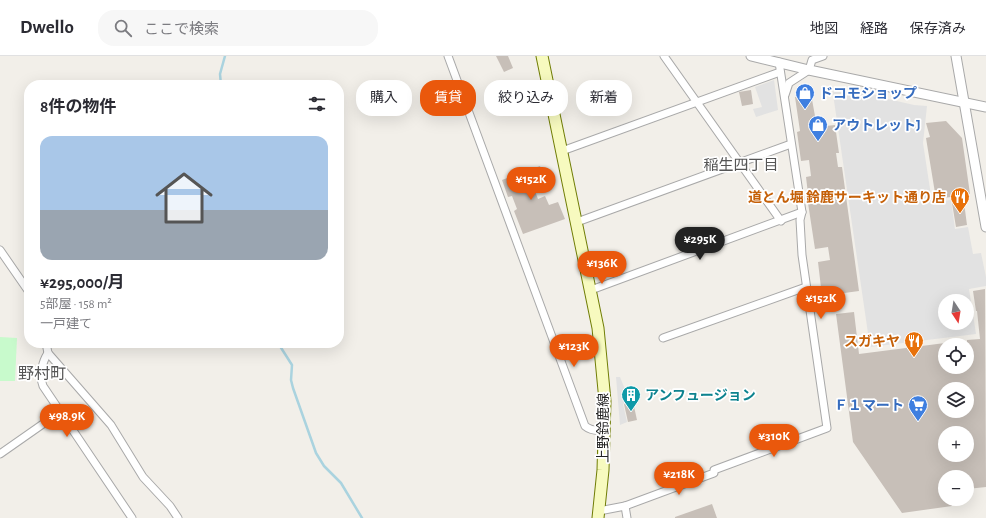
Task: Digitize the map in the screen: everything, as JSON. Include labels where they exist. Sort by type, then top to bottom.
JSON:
[{"type":"main road","name":"上野鈴鹿線","points":[[542,56],[591,290],[602,360],[605,401],[603,470],[598,514]]},
{"type":"street","points":[[448,56],[585,426],[591,430],[604,430]]},
{"type":"street","points":[[664,56],[781,221]]},
{"type":"street","points":[[750,56],[780,67],[809,70],[986,107]]},
{"type":"street","points":[[784,99],[789,83],[809,70],[812,60],[823,56]]},
{"type":"street","points":[[956,56],[986,227]]},
{"type":"street","points":[[562,151],[697,103],[780,67]]},
{"type":"street","points":[[598,514],[625,506],[714,473],[714,470],[828,428],[806,288],[800,220],[802,212],[780,67]]},
{"type":"street","points":[[577,222],[791,144]]},
{"type":"street","points":[[591,290],[802,212]]},
{"type":"street","points":[[1,253],[24,285]]},
{"type":"street","points":[[663,338],[806,288]]},
{"type":"street","points":[[47,348],[48,353],[111,424],[142,477],[170,506],[178,518]]},
{"type":"street","points":[[48,353],[44,358],[41,381],[60,412],[132,518]]},
{"type":"street","points":[[0,454],[60,412]]},
{"type":"street","points":[[625,506],[627,518]]},
{"type":"green space","points":[[0,337],[17,338],[15,381],[0,381]]},
{"type":"shaded area","points":[[774,80],[778,110],[756,117],[753,109],[762,107],[755,87]]},
{"type":"shaded area","points":[[832,87],[847,91],[873,94],[914,105],[927,106],[923,143],[932,202],[951,200],[955,229],[968,227],[973,254],[981,253],[986,277],[986,286],[969,289],[970,294],[938,294],[938,330],[974,330],[974,321],[976,334],[870,347]]},
{"type":"shaded area","points":[[616,377],[620,377],[630,402],[623,404],[627,422],[620,425]]},
{"type":"building","points":[[496,56],[508,56],[513,68],[504,72]]},
{"type":"building","points":[[751,90],[753,104],[742,106],[739,92]]},
{"type":"building","points":[[811,94],[817,127],[835,125],[839,153],[836,153],[838,167],[842,167],[859,291],[822,296],[818,262],[830,260],[828,247],[815,249],[808,203],[806,177],[811,176],[809,160],[801,161],[797,132],[800,131],[795,97]]},
{"type":"building","points":[[946,121],[962,138],[970,194],[963,195],[967,225],[956,227],[951,197],[936,199],[926,138],[930,137],[926,123]]},
{"type":"building","points":[[540,166],[546,182],[533,186],[538,199],[545,196],[549,205],[558,202],[565,219],[523,234],[514,211],[517,209],[512,196],[508,197],[502,180]]},
{"type":"building","name":"Ｆ１マート","points":[[985,289],[986,487],[974,488],[974,470],[938,470],[938,506],[952,506],[902,513],[853,442],[836,314],[854,312],[859,354],[938,344],[938,374],[974,374],[974,339],[980,339],[973,291]]},
{"type":"building","name":"アンフュージョン","points":[[633,402],[637,420],[628,422],[624,404]]},
{"type":"building","points":[[712,504],[717,518],[675,518],[675,517]]},
{"type":"waterway","points":[[221,80],[220,74],[225,56]]},
{"type":"waterway","points":[[281,348],[292,365],[291,380],[293,388],[316,453],[324,466],[341,483],[362,518]]},
{"type":"place","name":"ドコモショップ","points":[[805,110]]},
{"type":"place","name":"アウトレットJ","points":[[818,142]]},
{"type":"place","name":"道とん堀 鈴鹿サーキット通り店","points":[[960,214]]},
{"type":"place","name":"スガキヤ","points":[[914,358]]},
{"type":"place","name":"アンフュージョン","points":[[631,412]]},
{"type":"place","name":"Ｆ１マート","points":[[918,422]]},
{"type":"district","name":"稲生四丁目","points":[[741,165]]},
{"type":"district","name":"野村町","points":[[42,373]]}]
